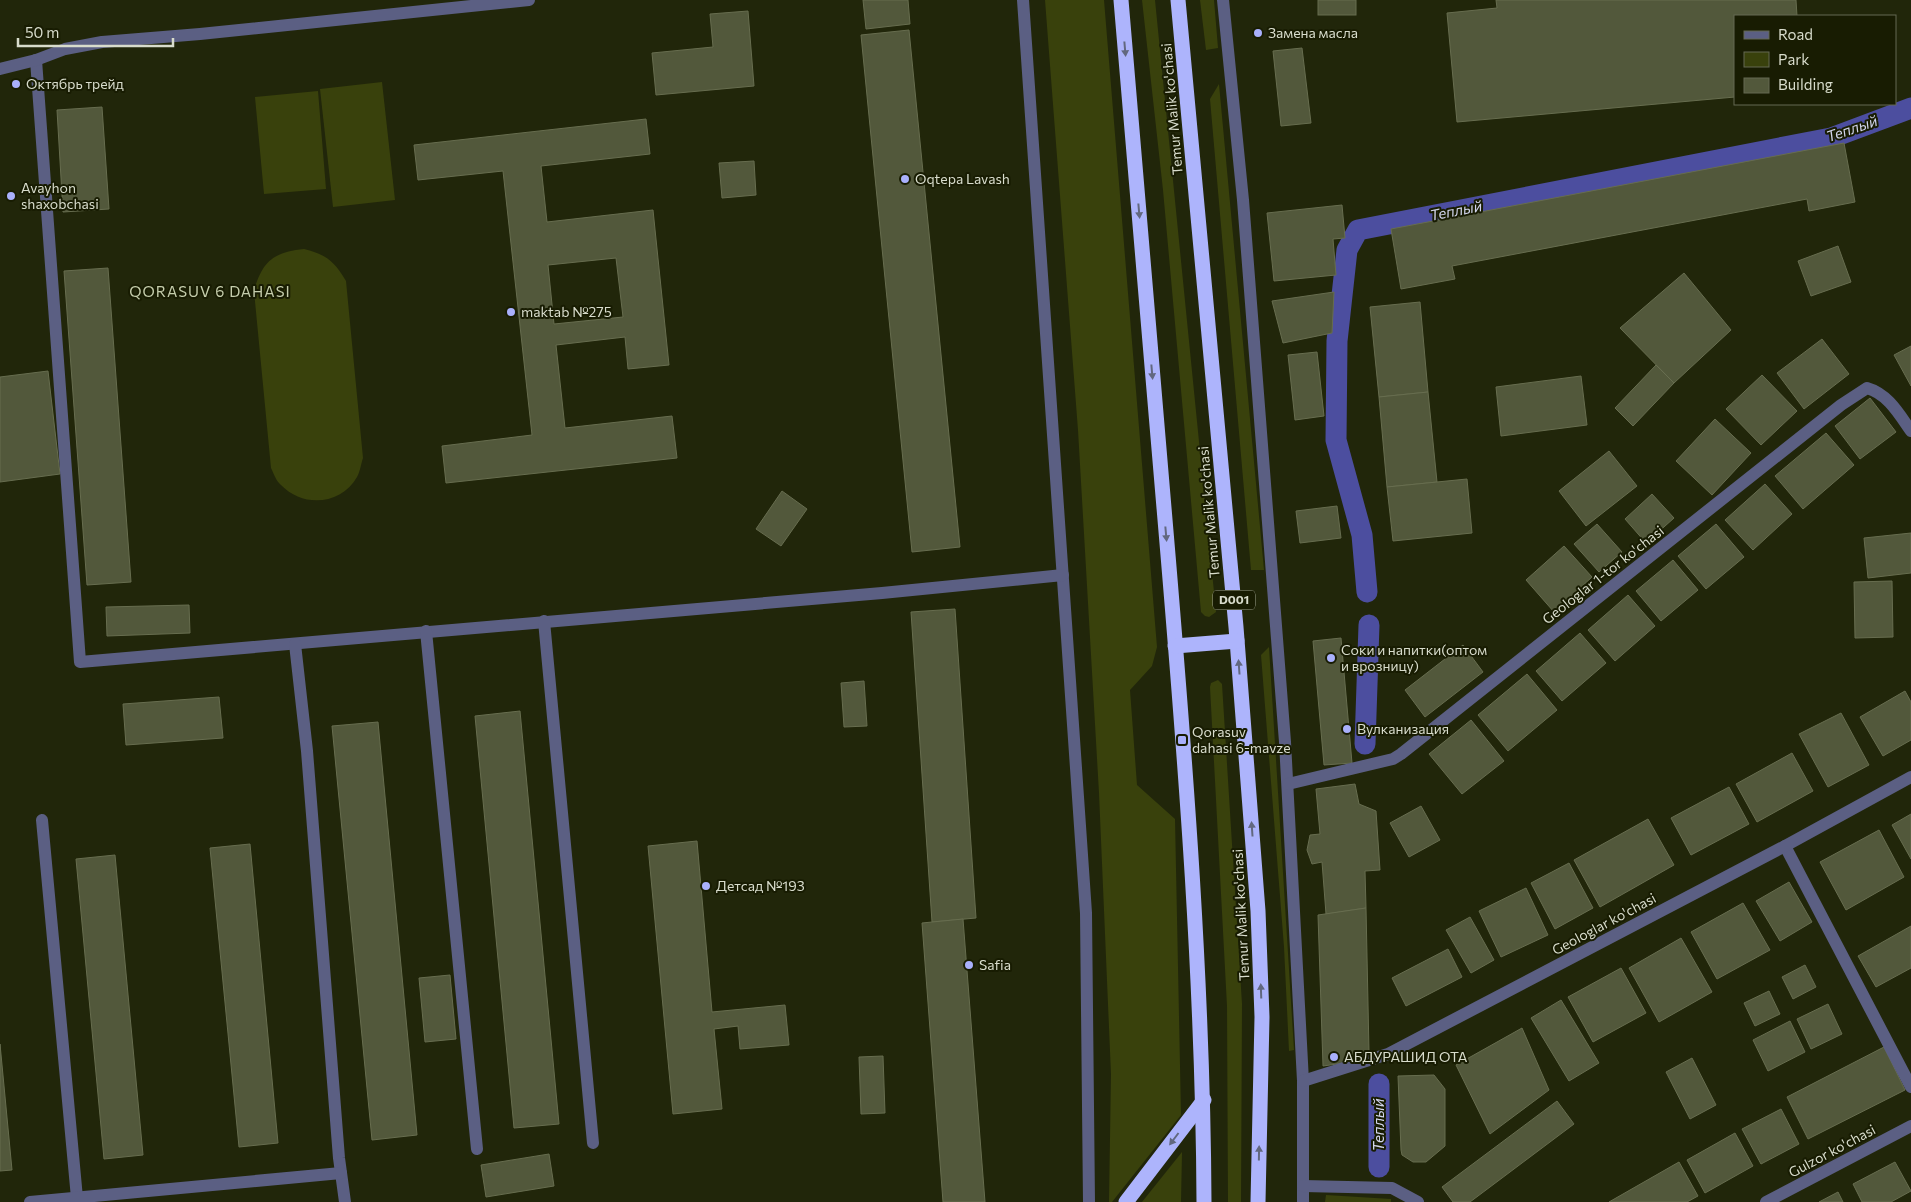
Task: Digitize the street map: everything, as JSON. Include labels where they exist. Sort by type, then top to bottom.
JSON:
[{"type":"highway","points":[[1121,0],[1175,646],[1200,1013],[1204,1100],[1204,1202]]},
{"type":"highway","name":"Temur Malik ko'chasi","points":[[1178,0],[1237,641],[1258,921],[1262,1017],[1258,1202]]},
{"type":"highway","points":[[1175,646],[1237,641]]},
{"type":"highway","points":[[1126,1202],[1204,1100]]},
{"type":"street","points":[[0,69],[36,60],[65,49],[102,42],[200,34],[530,0]]},
{"type":"street","points":[[1023,0],[1086,913],[1089,1202]]},
{"type":"street","points":[[1223,0],[1246,228],[1288,784],[1303,1081],[1303,1202]]},
{"type":"street","points":[[36,60],[80,662],[882,593],[1063,575]]},
{"type":"street","name":"Geologlar 1-tor ko'chasi","points":[[1288,784],[1393,759],[1401,754],[1841,404],[1866,388],[1876,391],[1891,403],[1911,431]]},
{"type":"street","points":[[544,621],[593,1143]]},
{"type":"street","points":[[426,631],[477,1148]]},
{"type":"street","points":[[295,644],[307,752],[341,1173],[345,1202]]},
{"type":"street","name":"Geologlar ko'chasi","points":[[1303,1081],[1388,1054],[1785,846],[1911,777]]},
{"type":"street","points":[[42,820],[78,1198]]},
{"type":"street","points":[[1785,846],[1911,1088]]},
{"type":"street","name":"Gulzor ko'chasi","points":[[1766,1202],[1911,1126]]},
{"type":"street","points":[[30,1202],[341,1173]]},
{"type":"street","points":[[1303,1186],[1392,1188],[1418,1202]]},
{"type":"green space","points":[[1045,0],[1104,0],[1157,647],[1152,666],[1130,690],[1137,785],[1175,819],[1181,1115],[1112,1202],[1109,1202],[1111,1074],[1099,793],[1078,430]]},
{"type":"green space","points":[[1142,0],[1155,0],[1216,612],[1209,617],[1201,612],[1163,190]]},
{"type":"green space","points":[[1200,0],[1214,0],[1218,48],[1206,50]]},
{"type":"green space","points":[[382,82],[395,200],[333,207],[320,89]]},
{"type":"green space","points":[[1219,84],[1264,570],[1251,570],[1210,99]]},
{"type":"green space","points":[[318,91],[326,189],[264,194],[255,97]]},
{"type":"green space","points":[[304,249],[324,256],[338,268],[346,281],[363,458],[358,475],[350,486],[332,498],[321,500],[310,500],[290,492],[278,482],[271,468],[254,291],[261,273],[270,260],[293,250]]},
{"type":"green space","points":[[1269,647],[1294,1050],[1289,1051],[1284,947],[1261,655]]},
{"type":"green space","points":[[1218,680],[1222,684],[1242,1004],[1241,1202],[1228,1202],[1227,1006],[1210,687],[1211,683]]},
{"type":"green space","points":[[1182,1152],[1181,1202],[1142,1202]]},
{"type":"green space","points":[[1326,1195],[1391,1199],[1391,1202],[1325,1202]]},
{"type":"building","points":[[863,0],[908,0],[910,24],[866,29]]},
{"type":"building","points":[[1318,0],[1356,0],[1356,15],[1318,15]]},
{"type":"building","points":[[1496,0],[1796,0],[1797,15],[1734,15],[1734,97],[1457,122],[1447,13],[1497,8]]},
{"type":"building","points":[[748,11],[754,86],[656,95],[652,53],[713,47],[710,14]]},
{"type":"building","points":[[909,30],[960,547],[912,552],[861,35]]},
{"type":"building","points":[[1302,48],[1311,123],[1281,126],[1273,51]]},
{"type":"building","points":[[102,107],[109,209],[63,212],[57,110]]},
{"type":"building","points":[[646,119],[650,154],[541,166],[547,222],[653,210],[669,365],[628,369],[625,337],[556,345],[565,428],[672,416],[677,458],[446,483],[442,446],[532,435],[503,171],[418,180],[414,145]],"holes":[[[616,258],[623,317],[554,324],[548,265]]]},
{"type":"building","points":[[1844,143],[1855,202],[1809,211],[1807,199],[1452,266],[1455,279],[1401,289],[1391,229]]},
{"type":"building","points":[[754,161],[756,195],[722,198],[719,163]]},
{"type":"building","points":[[1342,205],[1345,238],[1333,239],[1336,275],[1274,281],[1267,213]]},
{"type":"building","points":[[1838,246],[1851,282],[1811,296],[1798,261]]},
{"type":"building","points":[[108,268],[131,582],[87,585],[64,271]]},
{"type":"building","points":[[1684,273],[1731,330],[1674,383],[1620,328]]},
{"type":"building","points":[[1334,292],[1332,333],[1283,343],[1272,301]]},
{"type":"building","points":[[1420,302],[1428,392],[1379,397],[1370,307]]},
{"type":"building","points":[[1822,339],[1849,374],[1804,409],[1777,373]]},
{"type":"building","points":[[1911,346],[1911,386],[1894,355]]},
{"type":"building","points":[[1317,352],[1324,416],[1295,420],[1288,355]]},
{"type":"building","points":[[1656,365],[1674,383],[1633,426],[1615,408]]},
{"type":"building","points":[[48,371],[60,474],[0,482],[0,377]]},
{"type":"building","points":[[1762,375],[1797,411],[1761,445],[1726,409]]},
{"type":"building","points":[[1581,376],[1587,425],[1501,436],[1496,387]]},
{"type":"building","points":[[1428,392],[1437,482],[1387,487],[1379,397]]},
{"type":"building","points":[[1870,398],[1896,432],[1860,459],[1835,426]]},
{"type":"building","points":[[1715,419],[1751,453],[1712,495],[1676,461]]},
{"type":"building","points":[[1826,433],[1854,465],[1803,509],[1775,476]]},
{"type":"building","points":[[1609,451],[1637,486],[1586,526],[1559,491]]},
{"type":"building","points":[[1467,479],[1472,533],[1393,541],[1387,487]]},
{"type":"building","points":[[1765,484],[1792,514],[1753,550],[1725,520]]},
{"type":"building","points":[[782,491],[807,509],[781,546],[756,529]]},
{"type":"building","points":[[1652,494],[1674,518],[1646,543],[1625,519]]},
{"type":"building","points":[[1337,506],[1341,538],[1300,543],[1296,511]]},
{"type":"building","points":[[1597,524],[1622,552],[1599,572],[1574,544]]},
{"type":"building","points":[[1716,524],[1744,557],[1706,589],[1678,556]]},
{"type":"building","points":[[1911,533],[1911,573],[1868,578],[1864,538]]},
{"type":"building","points":[[1564,546],[1592,577],[1554,612],[1526,580]]},
{"type":"building","points":[[1673,560],[1698,590],[1661,621],[1636,591]]},
{"type":"building","points":[[1892,581],[1893,637],[1855,638],[1854,582]]},
{"type":"building","points":[[1628,595],[1655,626],[1615,661],[1588,630]]},
{"type":"building","points":[[189,605],[190,633],[107,636],[106,607]]},
{"type":"building","points":[[955,609],[976,918],[932,922],[911,612]]},
{"type":"building","points":[[1580,633],[1606,663],[1562,701],[1536,671]]},
{"type":"building","points":[[1341,638],[1352,763],[1324,765],[1313,641]]},
{"type":"building","points":[[1463,645],[1483,672],[1425,717],[1405,690]]},
{"type":"building","points":[[1527,674],[1557,710],[1508,751],[1478,715]]},
{"type":"building","points":[[864,681],[867,726],[844,727],[841,683]]},
{"type":"building","points":[[1905,691],[1911,702],[1911,740],[1883,756],[1860,717]]},
{"type":"building","points":[[219,697],[223,738],[126,745],[123,704]]},
{"type":"building","points":[[520,711],[559,1124],[514,1128],[475,716]]},
{"type":"building","points":[[1841,713],[1869,765],[1828,787],[1799,734]]},
{"type":"building","points":[[1471,720],[1504,761],[1462,794],[1429,754]]},
{"type":"building","points":[[378,722],[417,1135],[372,1140],[332,726]]},
{"type":"building","points":[[1792,753],[1813,791],[1757,822],[1736,784]]},
{"type":"building","points":[[1355,784],[1359,804],[1376,811],[1380,870],[1365,871],[1366,908],[1326,914],[1322,862],[1312,864],[1307,850],[1310,835],[1320,834],[1316,789]]},
{"type":"building","points":[[1729,787],[1749,824],[1691,855],[1671,818]]},
{"type":"building","points":[[1421,806],[1440,840],[1409,857],[1390,823]]},
{"type":"building","points":[[1911,814],[1911,859],[1892,825]]},
{"type":"building","points":[[1648,819],[1674,865],[1600,907],[1574,860]]},
{"type":"building","points":[[1879,830],[1904,877],[1846,910],[1820,862]]},
{"type":"building","points":[[697,841],[712,1012],[785,1005],[789,1045],[740,1049],[738,1026],[714,1029],[722,1109],[673,1114],[648,846]]},
{"type":"building","points":[[250,844],[278,1143],[239,1147],[210,848]]},
{"type":"building","points":[[115,855],[143,1155],[104,1159],[76,859]]},
{"type":"building","points":[[1569,863],[1593,908],[1555,929],[1531,883]]},
{"type":"building","points":[[1789,882],[1812,922],[1780,941],[1756,901]]},
{"type":"building","points":[[1526,888],[1548,935],[1501,957],[1479,911]]},
{"type":"building","points":[[1743,903],[1770,950],[1717,979],[1691,932]]},
{"type":"building","points":[[1366,908],[1369,1052],[1347,1058],[1344,1063],[1323,1066],[1318,915]]},
{"type":"building","points":[[1470,917],[1494,960],[1471,973],[1446,930]]},
{"type":"building","points":[[963,919],[985,1202],[943,1202],[922,923]]},
{"type":"building","points":[[1911,926],[1911,968],[1876,987],[1858,956]]},
{"type":"building","points":[[1681,938],[1712,992],[1659,1022],[1629,968]]},
{"type":"building","points":[[1448,949],[1462,977],[1406,1006],[1392,978]]},
{"type":"building","points":[[1805,965],[1816,987],[1793,999],[1782,977]]},
{"type":"building","points":[[1621,968],[1646,1013],[1593,1042],[1568,997]]},
{"type":"building","points":[[450,975],[456,1039],[425,1042],[419,978]]},
{"type":"building","points":[[1769,991],[1780,1014],[1755,1026],[1744,1003]]},
{"type":"building","points":[[1561,1000],[1599,1063],[1569,1081],[1531,1018]]},
{"type":"building","points":[[1828,1004],[1842,1034],[1811,1049],[1797,1019]]},
{"type":"building","points":[[1790,1021],[1805,1052],[1768,1071],[1753,1040]]},
{"type":"building","points":[[1522,1028],[1549,1090],[1490,1134],[1456,1065]]},
{"type":"building","points":[[0,1044],[12,1170],[0,1171]]},
{"type":"building","points":[[1884,1047],[1905,1090],[1808,1139],[1787,1097]]},
{"type":"building","points":[[883,1056],[885,1113],[861,1114],[859,1057]]},
{"type":"building","points":[[1692,1058],[1716,1105],[1690,1119],[1666,1072]]},
{"type":"building","points":[[1434,1075],[1445,1089],[1445,1146],[1426,1162],[1413,1162],[1402,1155],[1401,1150],[1398,1076]]},
{"type":"building","points":[[1557,1101],[1574,1124],[1470,1202],[1453,1202],[1442,1187]]},
{"type":"building","points":[[1781,1109],[1799,1144],[1761,1164],[1742,1129]]},
{"type":"building","points":[[1735,1133],[1753,1166],[1705,1193],[1687,1160]]},
{"type":"building","points":[[549,1154],[554,1186],[486,1197],[481,1165]]},
{"type":"building","points":[[1679,1162],[1698,1196],[1687,1202],[1609,1202]]},
{"type":"building","points":[[1895,1162],[1911,1191],[1891,1202],[1862,1202],[1853,1184]]},
{"type":"building","points":[[1838,1192],[1843,1202],[1819,1202]]},
{"type":"waterway","name":"Теплый","points":[[1367,592],[1362,535],[1336,440],[1337,341],[1347,250],[1358,230],[1831,138],[1911,108]]},
{"type":"waterway","name":"Теплый","points":[[1365,744],[1369,625]]},
{"type":"waterway","name":"Теплый","points":[[1379,1084],[1379,1167]]},
{"type":"place","name":"Замена масла","points":[[1258,33]]},
{"type":"place","name":"Октябрь трейд","points":[[16,84]]},
{"type":"place","name":"Oqtepa Lavash","points":[[905,179]]},
{"type":"place","name":"Avayhon shaxobchasi","points":[[11,196]]},
{"type":"place","name":"maktab №275","points":[[511,312]]},
{"type":"place","name":"Соки и напитки(оптом и врозницу)","points":[[1331,658]]},
{"type":"place","name":"Вулканизация","points":[[1347,729]]},
{"type":"place","name":"Qorasuv dahasi 6-mavze","points":[[1182,740]]},
{"type":"place","name":"Детсад №193","points":[[706,886]]},
{"type":"place","name":"Safia","points":[[969,965]]},
{"type":"place","name":"АБДУРАШИД ОТА","points":[[1334,1057]]},
{"type":"district","name":"QORASUV 6 DAHASI","points":[[210,292]]}]
